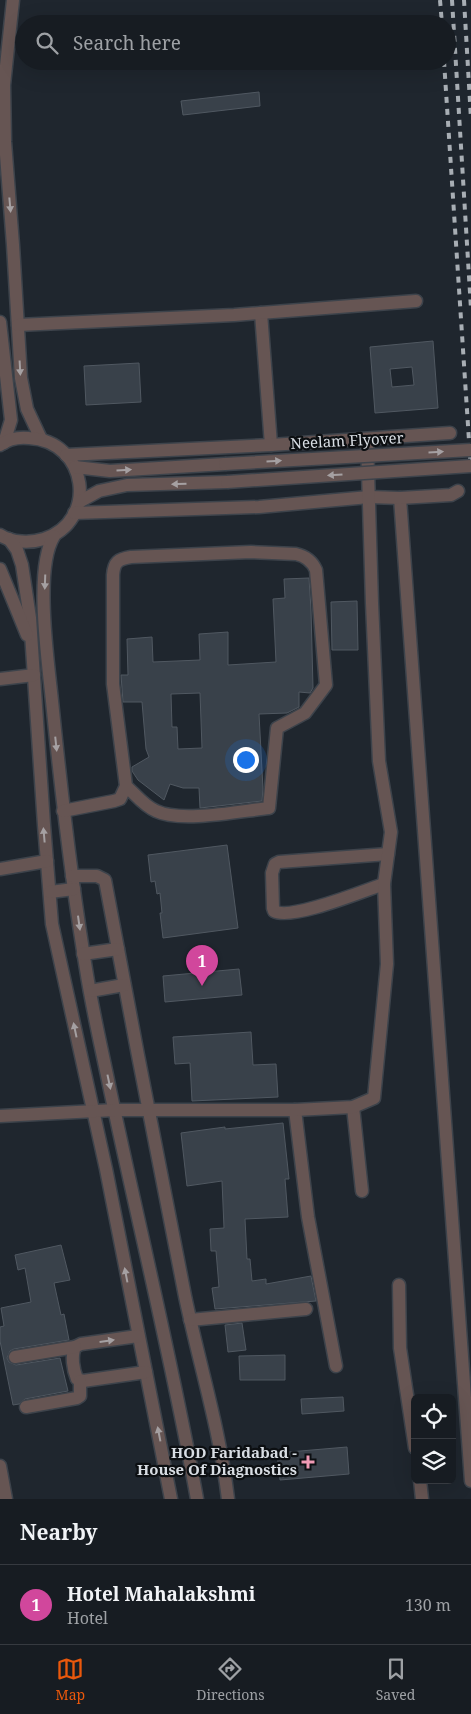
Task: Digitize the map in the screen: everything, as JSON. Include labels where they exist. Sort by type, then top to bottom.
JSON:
[{"type":"street","points":[[13,0],[4,85],[5,142],[21,378],[27,409],[41,439]]},
{"type":"street","points":[[18,325],[261,313],[416,301]]},
{"type":"street","points":[[261,313],[271,445]]},
{"type":"street","points":[[0,322],[3,387],[11,420],[2,444]]},
{"type":"street","points":[[66,454],[271,445],[450,434]]},
{"type":"street","points":[[2,444],[20,438],[41,439],[58,446],[66,454],[78,474],[77,507],[71,521],[54,536],[49,544],[46,562],[44,616],[63,811],[90,991],[187,1444],[197,1499]]},
{"type":"street","points":[[0,1116],[115,1110],[295,1110],[353,1107],[374,1098],[387,964],[384,884],[391,832],[379,761],[367,439]]},
{"type":"street","name":"Neelam Flyover","points":[[75,467],[110,471],[471,450]]},
{"type":"street","points":[[77,507],[99,491],[127,486],[227,482],[471,466]]},
{"type":"street","points":[[77,507],[259,506],[369,497],[400,498],[451,495],[458,492]]},
{"type":"street","points":[[400,498],[471,1480]]},
{"type":"street","points":[[5,537],[32,543],[54,536]]},
{"type":"street","points":[[5,537],[17,550],[22,565],[30,618],[52,924],[93,1111],[172,1499]]},
{"type":"street","points":[[63,811],[120,799],[126,786],[113,684],[112,575],[114,564],[117,561],[131,557],[251,552],[296,554],[309,560],[316,570],[326,685],[305,713],[277,728],[269,808],[189,816],[163,813],[148,807],[126,786]]},
{"type":"street","points":[[0,569],[32,649]]},
{"type":"street","points":[[0,678],[34,675]]},
{"type":"street","points":[[384,884],[305,911],[280,914],[274,912],[273,908],[272,873],[275,864],[279,862],[388,854]]},
{"type":"street","points":[[0,869],[47,861]]},
{"type":"street","points":[[72,876],[97,876],[105,880],[147,1111],[190,1320],[224,1472],[228,1499]]},
{"type":"street","points":[[50,892],[74,889]]},
{"type":"street","points":[[83,954],[118,949]]},
{"type":"street","points":[[90,991],[124,985]]},
{"type":"street","points":[[353,1107],[362,1191]]},
{"type":"street","points":[[295,1110],[308,1217],[336,1366]]},
{"type":"street","points":[[399,1285],[400,1348],[414,1439]]},
{"type":"street","points":[[190,1320],[306,1309]]},
{"type":"street","points":[[15,1357],[75,1347],[81,1344],[138,1336]]},
{"type":"street","points":[[26,1407],[77,1398],[81,1392],[80,1380],[76,1376],[72,1357],[75,1347]]},
{"type":"street","points":[[80,1380],[146,1372]]},
{"type":"street","points":[[0,1466],[6,1499]]},
{"type":"street","points":[[420,1484],[422,1499]]},
{"type":"building","points":[[259,92],[260,106],[183,115],[181,101]]},
{"type":"building","points":[[433,341],[438,408],[375,413],[370,347]],"holes":[[[412,367],[414,385],[392,387],[390,369]]]},
{"type":"building","points":[[139,363],[141,402],[86,405],[84,366]]},
{"type":"building","points":[[309,578],[313,688],[310,693],[299,692],[299,707],[287,713],[259,714],[262,801],[200,808],[199,788],[183,788],[170,784],[164,800],[138,780],[132,771],[132,767],[149,757],[146,749],[142,702],[123,702],[121,675],[128,675],[127,639],[152,637],[153,662],[200,660],[199,634],[228,632],[228,665],[276,662],[273,599],[285,598],[284,579]],"holes":[[[200,693],[202,748],[178,749],[177,727],[172,727],[171,694]]]},
{"type":"building","points":[[357,601],[358,650],[332,650],[331,602]]},
{"type":"building","points":[[227,845],[238,928],[163,938],[160,893],[157,894],[155,881],[151,882],[148,855]]},
{"type":"building","points":[[239,969],[242,995],[165,1002],[163,976]]},
{"type":"building","points":[[251,1032],[253,1065],[276,1064],[278,1097],[192,1101],[190,1063],[175,1064],[173,1037]]},
{"type":"building","points":[[283,1123],[289,1179],[285,1179],[288,1217],[245,1219],[247,1259],[250,1259],[252,1281],[266,1279],[266,1284],[311,1276],[316,1301],[215,1309],[212,1288],[219,1287],[216,1251],[211,1251],[210,1229],[224,1228],[222,1181],[187,1186],[181,1133],[225,1127],[225,1129]]},
{"type":"building","points":[[61,1245],[70,1280],[54,1283],[61,1315],[64,1314],[69,1340],[14,1349],[10,1351],[7,1358],[9,1362],[16,1365],[60,1358],[68,1391],[25,1399],[19,1404],[13,1405],[0,1341],[0,1327],[4,1326],[1,1308],[31,1302],[25,1268],[18,1270],[15,1255]]},
{"type":"building","points":[[242,1323],[246,1350],[228,1352],[225,1325]]},
{"type":"building","points":[[285,1355],[285,1380],[240,1380],[239,1356]]},
{"type":"building","points":[[343,1397],[344,1411],[302,1414],[301,1399]]},
{"type":"building","points":[[347,1447],[349,1474],[280,1480],[277,1453]]},
{"type":"railway","points":[[440,0],[441,15]]},
{"type":"railway","points":[[452,0],[453,15]]},
{"type":"railway","points":[[464,0],[471,119]]},
{"type":"railway","points":[[456,65],[471,309]]},
{"type":"railway","points":[[445,70],[471,471]]},
{"type":"place","name":"Hotel Mahalakshmi","points":[[202,986]]},
{"type":"place","name":"HOD Faridabad - House Of Diagnostics","points":[[308,1462]]}]
